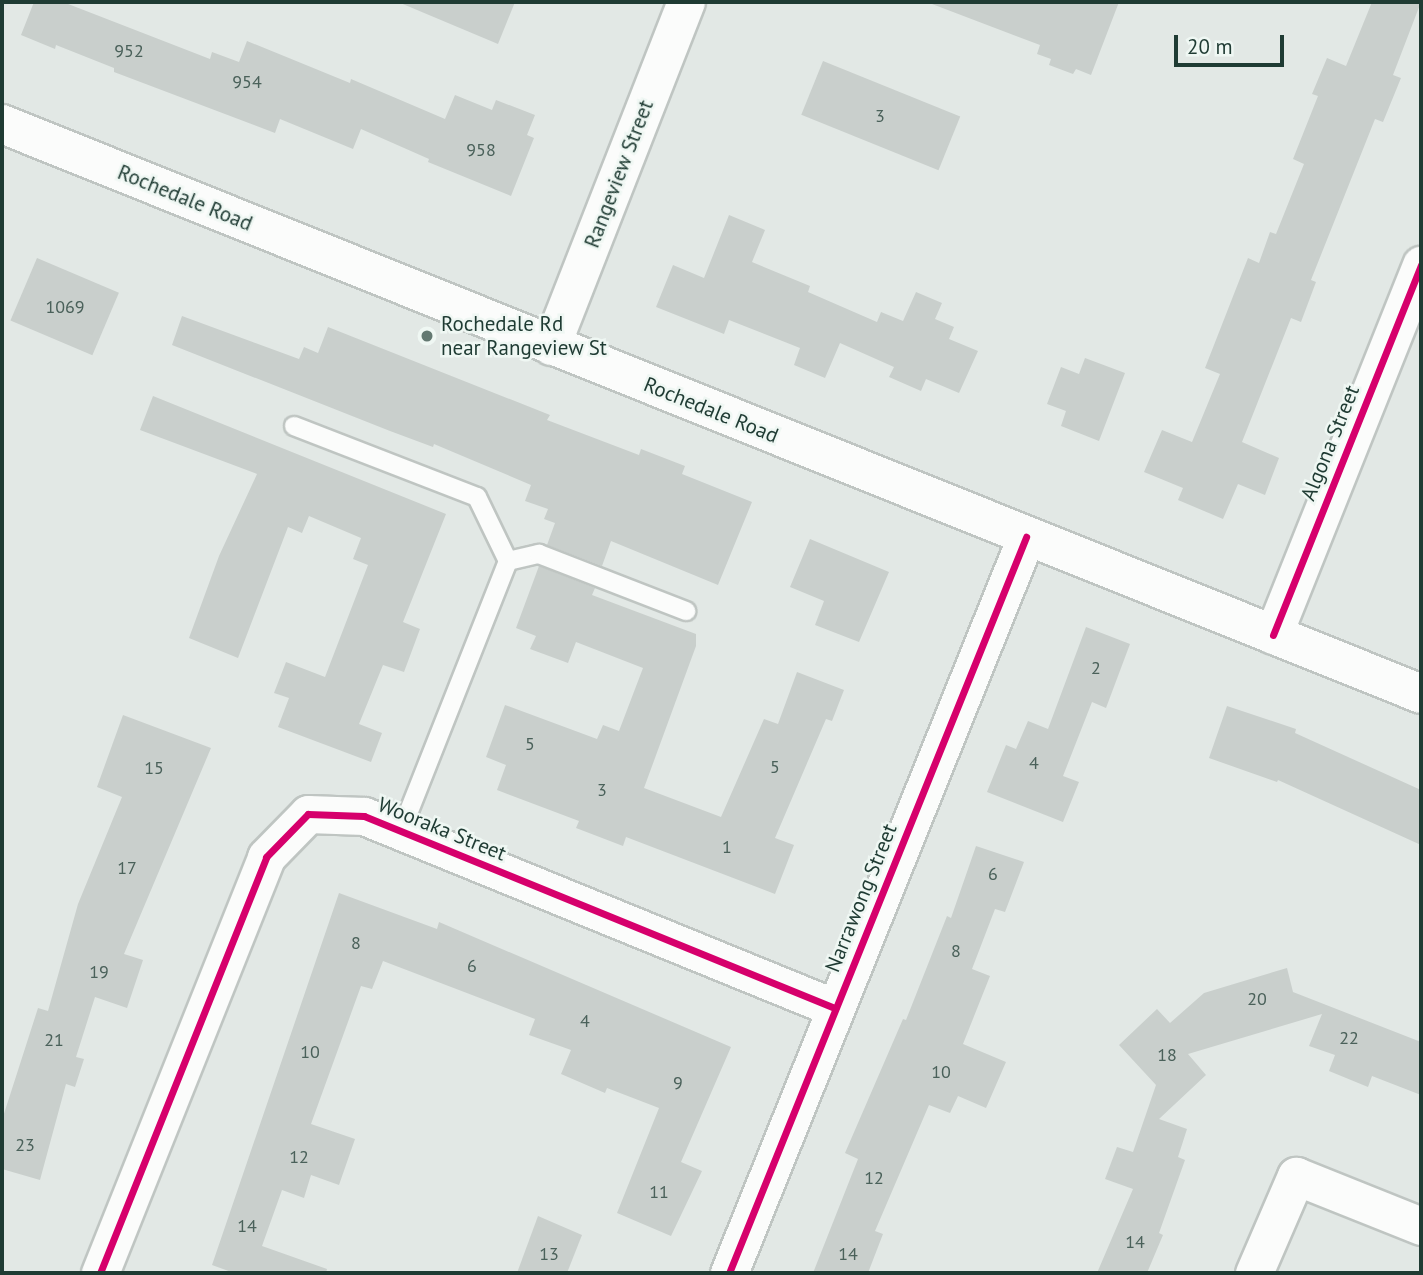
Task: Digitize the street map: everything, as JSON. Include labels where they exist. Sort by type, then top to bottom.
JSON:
[{"type":"main road","name":"Rochedale Road","points":[[2,124],[1421,694]]},
{"type":"street","name":"Rangeview Street","points":[[551,346],[686,2]]},
{"type":"street","name":"Algona Street","points":[[1273,635],[1421,265]]},
{"type":"street","name":"Narrawong Street","points":[[729,1273],[1026,537]]},
{"type":"street","name":"Wooraka Street","points":[[100,1273],[266,857],[308,814],[364,816],[835,1008]]},
{"type":"street","points":[[1254,1273],[1296,1176],[1421,1226]]},
{"type":"lane","points":[[294,426],[477,497],[508,561],[401,831]]},
{"type":"lane","points":[[508,561],[539,554],[686,611]]},
{"type":"building","points":[[34,2],[63,2],[210,59],[212,52],[239,62],[247,41],[350,83],[351,79],[445,119],[455,95],[492,110],[496,100],[535,115],[527,135],[534,138],[511,196],[428,162],[429,159],[361,129],[353,149],[280,119],[275,133],[114,72],[114,68],[56,45],[55,49],[21,35]]},
{"type":"building","points":[[398,2],[515,2],[498,44]]},
{"type":"building","points":[[1119,2],[1091,75],[1076,69],[1073,74],[1049,65],[1051,59],[1037,54],[1040,45],[932,4]]},
{"type":"building","points":[[1372,2],[1421,2],[1393,75],[1401,78],[1383,122],[1375,119],[1311,280],[1316,282],[1301,322],[1291,318],[1242,442],[1279,458],[1265,495],[1238,484],[1223,519],[1178,500],[1183,488],[1144,472],[1162,430],[1192,442],[1220,374],[1205,368],[1248,258],[1259,263],[1270,232],[1276,234],[1304,164],[1293,159],[1318,96],[1312,94],[1327,58],[1346,66]]},
{"type":"building","points":[[823,61],[960,116],[938,170],[801,115]]},
{"type":"building","points":[[729,215],[765,230],[752,262],[810,286],[808,292],[877,322],[881,312],[903,321],[916,292],[942,303],[935,319],[954,327],[949,339],[978,351],[959,393],[926,379],[921,391],[889,377],[894,367],[840,343],[825,378],[794,365],[800,348],[729,320],[724,334],[656,307],[673,265],[704,278]]},
{"type":"building","points":[[37,258],[119,293],[92,355],[10,321]]},
{"type":"building","points":[[182,316],[299,359],[304,347],[318,353],[328,327],[550,415],[547,420],[639,455],[641,449],[685,466],[682,474],[752,502],[718,585],[611,541],[602,566],[547,545],[555,523],[544,519],[548,509],[525,501],[531,485],[434,444],[433,447],[390,431],[172,345]]},
{"type":"building","points":[[1085,358],[1125,373],[1099,441],[1061,426],[1066,411],[1047,404],[1061,367],[1079,374]]},
{"type":"building","points":[[153,396],[446,514],[403,622],[420,629],[404,672],[383,665],[359,724],[382,733],[371,762],[278,727],[289,698],[274,693],[286,662],[325,677],[368,565],[353,559],[361,538],[309,516],[302,533],[288,527],[238,658],[189,638],[219,556],[257,474],[140,430]]},
{"type":"building","points":[[810,539],[889,572],[859,642],[815,625],[824,601],[790,587]]},
{"type":"building","points":[[539,566],[595,588],[592,595],[696,634],[696,646],[644,788],[721,817],[764,719],[778,724],[797,672],[844,690],[832,721],[826,719],[775,838],[794,845],[775,894],[626,837],[623,846],[576,828],[579,821],[497,790],[506,765],[486,757],[505,705],[597,739],[603,725],[619,731],[643,668],[576,642],[568,663],[530,649],[536,636],[516,628]]},
{"type":"building","points":[[1086,627],[1130,644],[1106,708],[1092,702],[1063,776],[1079,782],[1063,822],[987,792],[1006,745],[1016,749],[1028,721],[1048,729]]},
{"type":"building","points":[[1227,706],[1296,729],[1295,733],[1421,790],[1421,845],[1278,780],[1277,782],[1209,758]]},
{"type":"building","points":[[123,715],[211,748],[124,954],[143,960],[127,1008],[95,997],[76,1057],[84,1059],[75,1087],[66,1084],[40,1180],[2,1169],[2,1120],[38,1008],[48,1011],[78,904],[122,797],[97,787]]},
{"type":"building","points":[[976,846],[1024,862],[1005,912],[995,909],[972,969],[990,976],[963,1044],[1006,1062],[986,1108],[958,1096],[950,1113],[929,1105],[875,1231],[883,1234],[868,1273],[813,1273],[858,1159],[845,1153],[903,1019],[906,1020],[947,916],[951,918]]},
{"type":"building","points":[[339,893],[437,929],[439,922],[731,1047],[681,1162],[702,1171],[671,1236],[617,1213],[659,1108],[607,1088],[605,1093],[561,1074],[571,1050],[529,1035],[535,1019],[383,961],[372,989],[361,986],[311,1124],[355,1139],[339,1185],[311,1175],[304,1198],[282,1190],[262,1246],[327,1269],[326,1273],[234,1273],[212,1265]]},
{"type":"building","points":[[1287,968],[1293,992],[1421,1042],[1421,1095],[1372,1076],[1368,1087],[1329,1071],[1335,1055],[1309,1046],[1322,1014],[1188,1054],[1206,1075],[1159,1119],[1187,1129],[1178,1157],[1185,1160],[1159,1233],[1163,1235],[1147,1273],[1097,1273],[1133,1189],[1105,1179],[1117,1147],[1133,1152],[1156,1085],[1119,1045],[1157,1009],[1170,1023],[1204,993]]},
{"type":"building","points":[[538,1216],[582,1235],[567,1273],[517,1273]]},
{"type":"cycle path","points":[[1273,635],[1421,265]]},
{"type":"cycle path","points":[[729,1273],[1026,537]]},
{"type":"cycle path","points":[[100,1273],[266,857],[308,814],[364,816],[835,1008]]},
{"type":"place","name":"Rochedale Rd near Rangeview St","points":[[427,336]]}]
